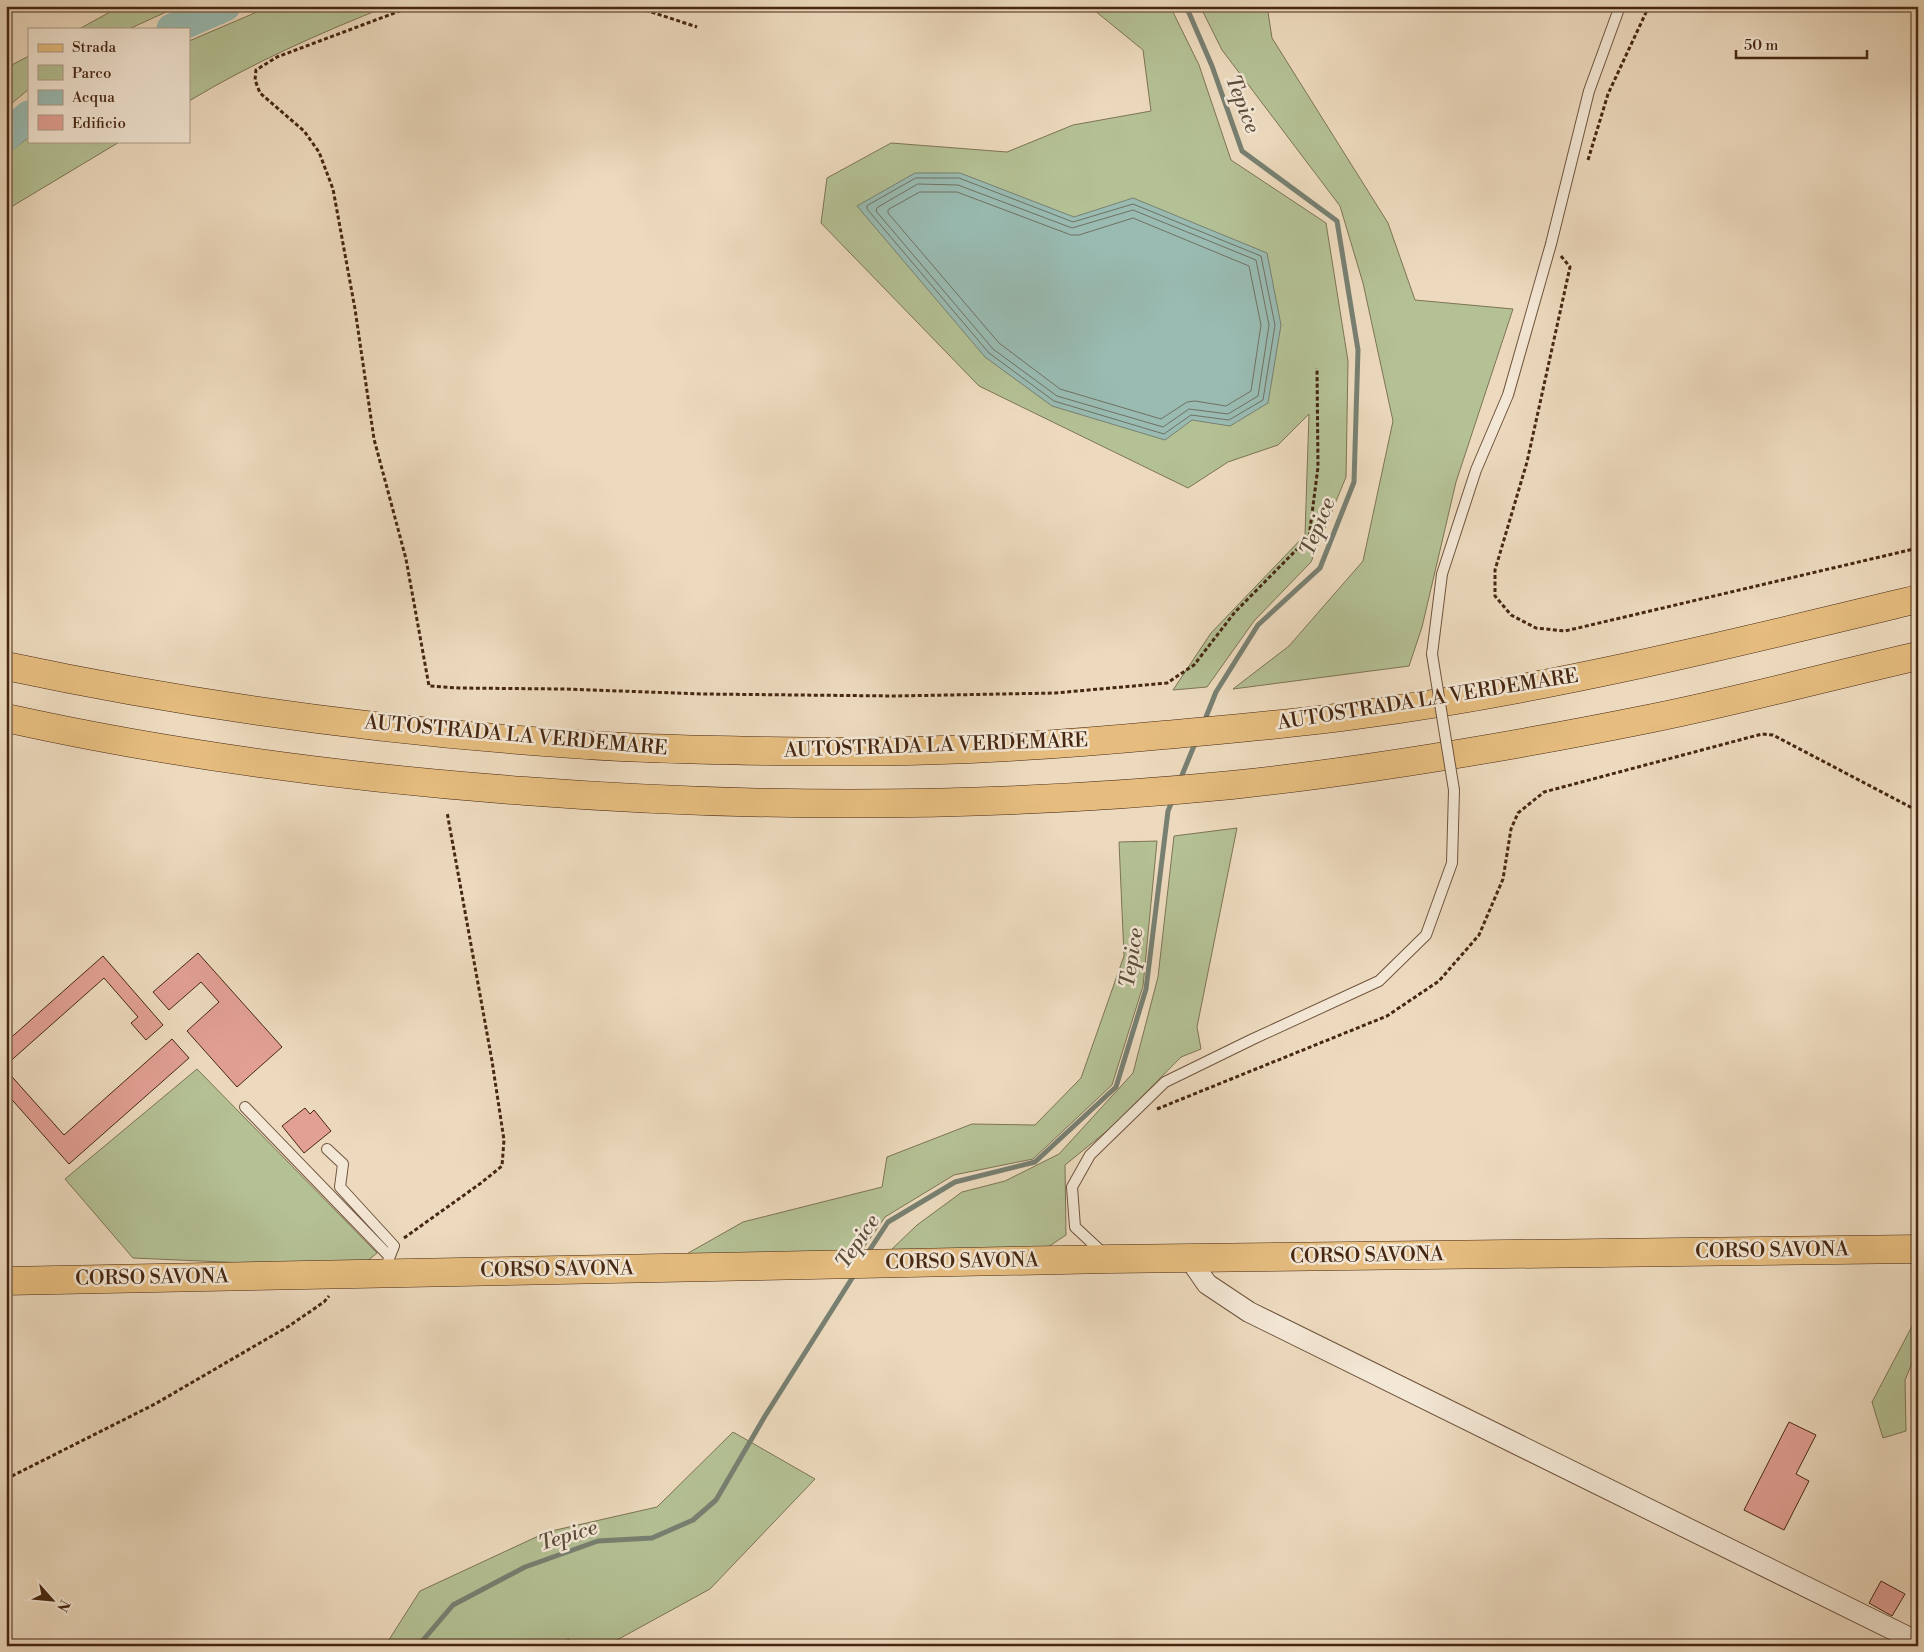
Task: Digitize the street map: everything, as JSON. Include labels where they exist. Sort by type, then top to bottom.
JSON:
[{"type":"main road","name":"AUTOSTRADA LA VERDEMARE","points":[[6,666],[92,684],[267,712],[452,734],[578,745],[703,750],[966,750],[1080,743],[1356,716],[1488,695],[1649,663],[1918,600]]},
{"type":"main road","points":[[6,718],[73,733],[267,765],[370,778],[619,799],[720,803],[875,804],[1004,801],[1147,792],[1360,769],[1503,746],[1658,717],[1918,656]]},
{"type":"main road","name":"CORSO SAVONA","points":[[6,1281],[346,1274],[386,1265],[788,1266],[1189,1258],[1918,1250]]},
{"type":"street","points":[[1189,1258],[1207,1284],[1249,1312],[1918,1642]]},
{"type":"lane","points":[[1110,1260],[1074,1228],[1072,1187],[1090,1155],[1165,1082],[1378,981],[1426,935],[1452,862],[1454,790],[1432,654],[1442,574],[1476,470],[1508,395],[1550,244],[1589,91],[1620,6]]},
{"type":"lane","points":[[245,1107],[386,1265],[394,1246],[340,1187],[343,1164],[327,1149]]},
{"type":"path","points":[[413,6],[278,57],[256,70],[255,80],[260,93],[304,131],[319,152],[333,189],[355,309],[374,439],[406,560],[429,686],[703,694],[895,696],[1055,693],[1167,683],[1194,665],[1235,612],[1309,537],[1318,467],[1317,368]]},
{"type":"path","points":[[633,6],[696,27]]},
{"type":"path","points":[[1585,169],[1608,94],[1649,6]]},
{"type":"path","points":[[1550,244],[1570,267],[1527,462],[1495,570],[1495,596],[1511,615],[1536,628],[1565,631],[1918,548]]},
{"type":"path","points":[[1123,1123],[1387,1016],[1439,981],[1479,935],[1503,880],[1511,828],[1518,813],[1544,792],[1762,734],[1772,735],[1918,811]]},
{"type":"path","points":[[394,1246],[502,1166],[504,1140],[492,1061],[447,812]]},
{"type":"path","points":[[6,1479],[154,1404],[289,1326],[324,1302],[346,1274]]},
{"type":"path","points":[[556,1646],[569,1640]]},
{"type":"green space","points":[[121,6],[179,6],[131,28],[81,28]]},
{"type":"green space","points":[[271,6],[388,6],[287,49],[190,100],[190,41]]},
{"type":"green space","points":[[1089,6],[1170,6],[1199,65],[1231,160],[1326,223],[1348,361],[1346,477],[1311,562],[1254,621],[1207,687],[1173,690],[1211,633],[1305,535],[1309,414],[1278,445],[1228,462],[1188,488],[979,386],[821,223],[827,178],[891,143],[1007,152],[1073,125],[1151,111],[1143,50]]},
{"type":"green space","points":[[1200,6],[1267,6],[1272,38],[1388,223],[1415,300],[1513,309],[1456,482],[1422,627],[1409,666],[1233,689],[1289,646],[1363,561],[1393,421],[1363,283],[1340,206],[1222,50]]},
{"type":"green space","points":[[28,57],[28,90],[6,108],[6,68]]},
{"type":"green space","points":[[28,138],[28,142],[119,142],[6,210],[6,155]]},
{"type":"green space","points":[[1237,828],[1197,1027],[1201,1049],[1181,1057],[1113,1126],[1065,1165],[1066,1235],[1045,1249],[890,1251],[917,1225],[962,1192],[1005,1181],[1059,1154],[1133,1073],[1158,977],[1174,836]]},
{"type":"green space","points":[[1157,841],[1143,986],[1112,1085],[1033,1159],[954,1175],[885,1217],[860,1253],[683,1256],[743,1222],[882,1187],[887,1157],[972,1124],[1035,1125],[1081,1078],[1124,956],[1119,842]]},
{"type":"green space","points":[[197,1069],[377,1253],[359,1268],[133,1258],[65,1179]]},
{"type":"green space","points":[[1918,1315],[1918,1349],[1905,1380],[1906,1431],[1883,1438],[1872,1402]]},
{"type":"green space","points":[[733,1432],[815,1479],[710,1589],[606,1646],[385,1646],[420,1591],[547,1532],[657,1507]]},
{"type":"water","points":[[915,173],[960,173],[1074,217],[1133,198],[1267,253],[1281,325],[1268,403],[1230,426],[1192,420],[1165,440],[1052,406],[985,357],[857,206]]},
{"type":"building","points":[[198,953],[282,1047],[237,1087],[187,1031],[219,1002],[201,982],[169,1010],[153,992]]},
{"type":"building","points":[[103,956],[163,1025],[146,1040],[131,1023],[138,1017],[104,978],[6,1065],[6,1042]]},
{"type":"building","points":[[172,1039],[189,1058],[69,1164],[6,1093],[6,1070],[64,1135]]},
{"type":"building","points":[[305,1108],[310,1114],[314,1110],[331,1131],[304,1153],[282,1126]]},
{"type":"building","points":[[1789,1422],[1816,1435],[1796,1474],[1809,1481],[1784,1530],[1744,1510]]},
{"type":"building","points":[[1881,1581],[1905,1594],[1892,1616],[1869,1603]]},
{"type":"waterway","points":[[174,28],[225,6]]},
{"type":"waterway","name":"Tepice","points":[[1186,6],[1212,66],[1242,151],[1337,221],[1358,350],[1354,482],[1320,568],[1258,625],[1216,692],[1204,722]]},
{"type":"waterway","points":[[6,136],[28,117]]},
{"type":"waterway","name":"Tepice","points":[[1180,780],[1196,741]]},
{"type":"waterway","name":"Tepice","points":[[867,1254],[888,1222],[955,1182],[1035,1162],[1116,1087],[1146,989],[1168,811],[1173,799]]},
{"type":"waterway","name":"Tepice","points":[[418,1646],[453,1605],[525,1567],[598,1541],[652,1538],[693,1520],[716,1500],[765,1416],[856,1272]]}]
